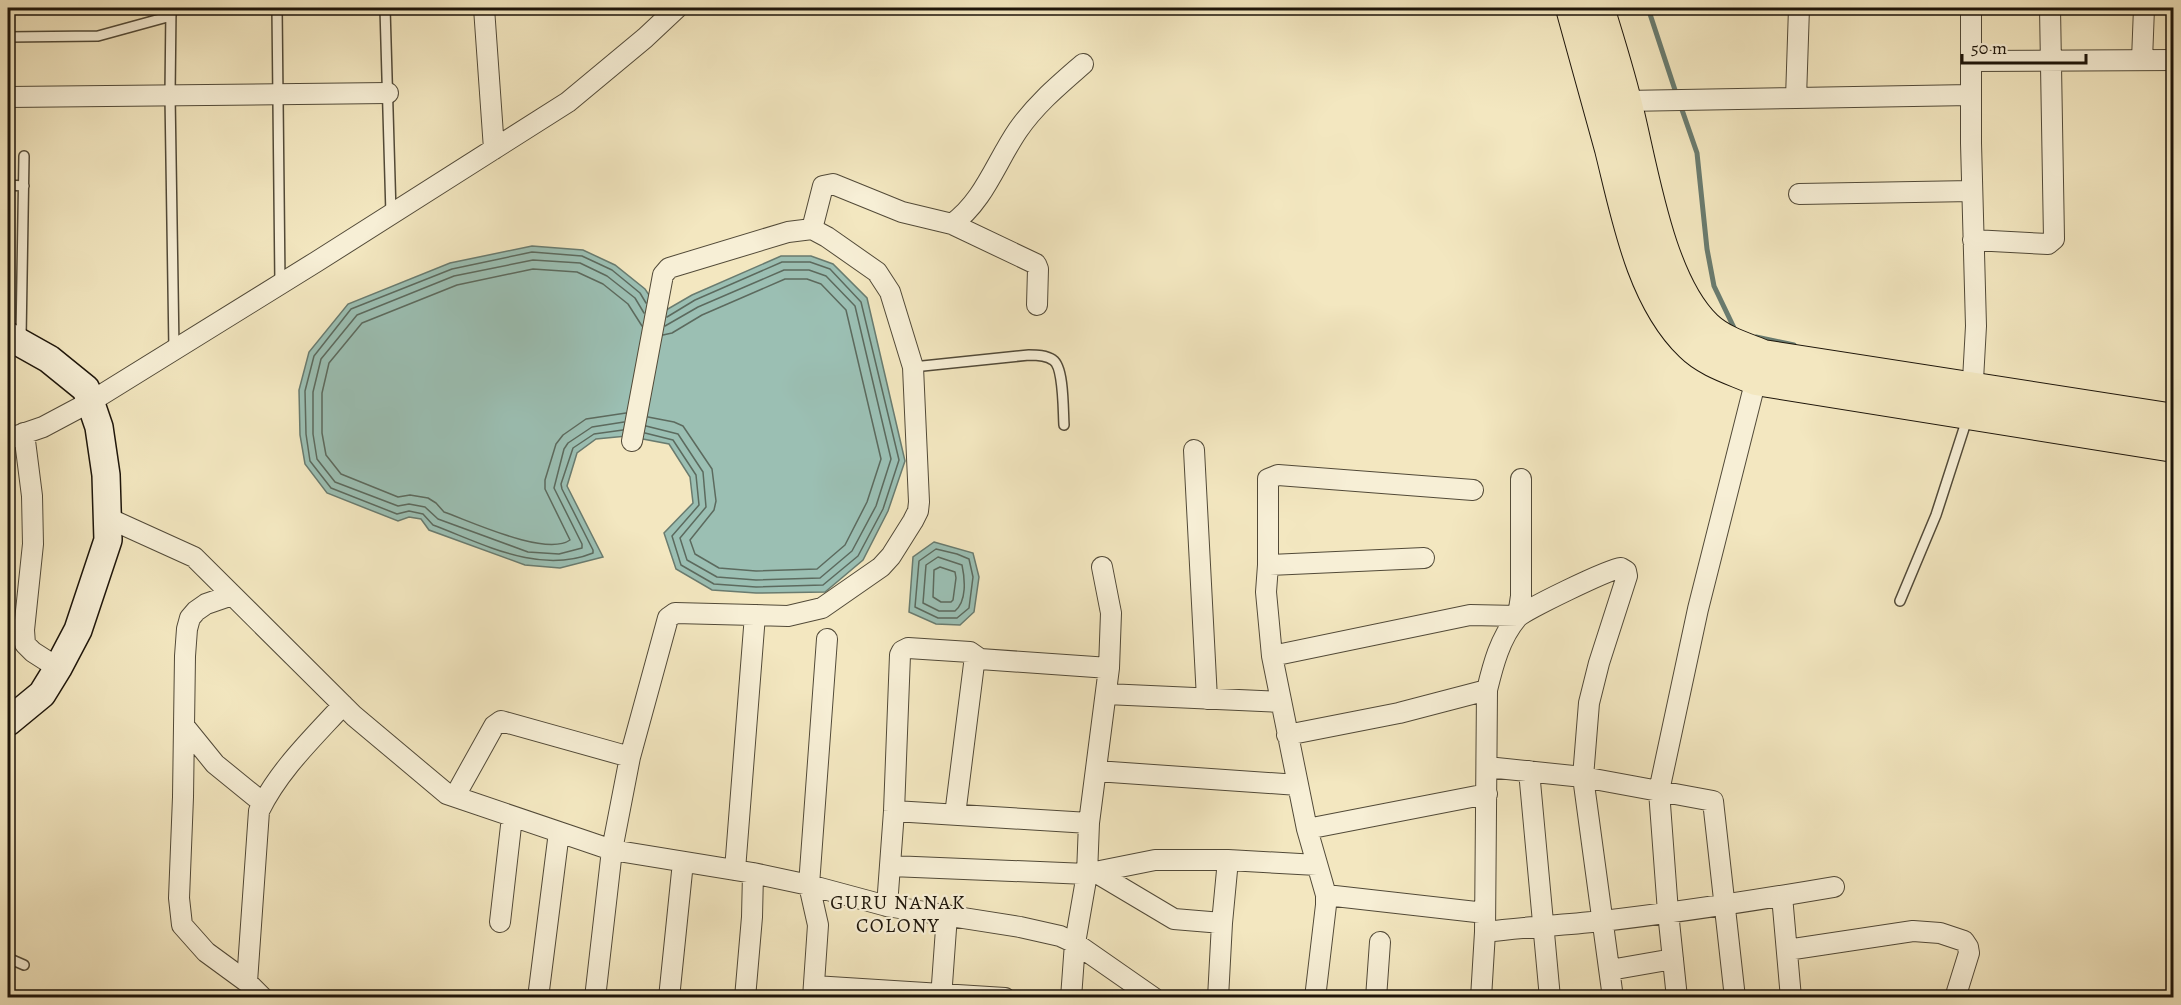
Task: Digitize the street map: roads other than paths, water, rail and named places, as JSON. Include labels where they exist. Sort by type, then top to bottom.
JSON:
[{"type":"highway","points":[[1572,8],[1626,207],[1653,293],[1673,325],[1691,345],[1705,356],[1756,379],[1971,406],[2174,420]]},
{"type":"highway","points":[[1598,8],[1625,101],[1649,201],[1674,283],[1692,310],[1707,327],[1731,343],[1763,356],[1971,406],[2174,446]]},
{"type":"main road","points":[[8,722],[42,694],[58,668],[78,630],[108,540],[106,475],[99,427],[86,389],[49,359],[14,340]]},
{"type":"street","points":[[484,8],[494,149]]},
{"type":"street","points":[[58,668],[25,644],[24,630],[33,544],[32,496],[16,436],[43,427],[90,402],[568,102],[645,38],[677,8]]},
{"type":"street","points":[[1796,98],[1800,8]]},
{"type":"street","points":[[1971,8],[1972,191],[1976,326],[1971,406]]},
{"type":"street","points":[[1973,240],[2048,244],[2053,242],[2050,8]]},
{"type":"street","points":[[2142,60],[2144,8]]},
{"type":"street","points":[[1972,61],[2174,60]]},
{"type":"street","points":[[952,224],[966,214],[978,198],[1003,154],[1038,104],[1083,64]]},
{"type":"street","points":[[8,97],[388,93]]},
{"type":"street","points":[[1625,101],[1971,95]]},
{"type":"street","points":[[812,230],[824,186],[828,183],[902,212],[952,224],[1038,265],[1037,305]]},
{"type":"street","points":[[1799,194],[1972,191]]},
{"type":"street","points":[[595,998],[612,850],[630,757],[668,618],[675,613],[789,616],[822,608],[881,567],[897,547],[918,511],[913,367],[890,292],[877,272],[827,237],[812,230],[788,232],[669,268],[663,275],[632,441]]},
{"type":"street","points":[[1677,998],[1659,791],[1698,609],[1756,379]]},
{"type":"street","points":[[1194,450],[1207,699]]},
{"type":"street","points":[[1316,998],[1326,895],[1307,829],[1272,656],[1266,592],[1268,565],[1266,486],[1268,479],[1272,476],[1289,476],[1473,490]]},
{"type":"street","points":[[1481,998],[1485,922],[1487,690],[1501,645],[1518,616],[1521,597],[1521,479]]},
{"type":"street","points":[[108,518],[194,557],[343,705],[447,794],[612,850],[744,872],[809,885],[887,906],[1020,927],[1060,936],[1075,943],[1154,998]]},
{"type":"street","points":[[1268,565],[1424,558]]},
{"type":"street","points":[[1071,998],[1075,943],[1091,873],[1089,823],[1109,668],[1111,613],[1102,567]]},
{"type":"street","points":[[1272,656],[1470,615],[1518,616],[1617,568],[1624,569],[1627,573],[1589,703],[1583,777],[1613,998]]},
{"type":"street","points":[[232,595],[206,604],[196,611],[190,618],[187,629],[179,898],[182,925],[206,952],[247,982],[263,998]]},
{"type":"street","points":[[745,998],[752,917],[744,872],[755,615]]},
{"type":"street","points":[[827,639],[809,885],[818,925],[814,992],[1005,998]]},
{"type":"street","points":[[887,906],[894,811],[900,654],[902,651],[908,648],[970,652],[980,659],[1109,668]]},
{"type":"street","points":[[955,815],[975,656]]},
{"type":"street","points":[[1287,735],[1399,713],[1487,690]]},
{"type":"street","points":[[1106,694],[1281,702]]},
{"type":"street","points":[[247,982],[259,811],[270,789],[286,768],[343,705]]},
{"type":"street","points":[[455,796],[494,726],[501,721],[630,757]]},
{"type":"street","points":[[185,727],[215,764],[263,803]]},
{"type":"street","points":[[1487,767],[1583,777],[1713,801],[1735,998]]},
{"type":"street","points":[[1096,771],[1298,785]]},
{"type":"street","points":[[1528,771],[1550,998]]},
{"type":"street","points":[[1307,829],[1487,794]]},
{"type":"street","points":[[894,811],[1089,823]]},
{"type":"street","points":[[500,921],[512,817]]},
{"type":"street","points":[[538,998],[559,832]]},
{"type":"street","points":[[891,866],[1091,873],[1155,860],[1228,860],[1317,865]]},
{"type":"street","points":[[1218,998],[1228,860]]},
{"type":"street","points":[[669,998],[683,862]]},
{"type":"street","points":[[1091,873],[1174,919],[1222,923]]},
{"type":"street","points":[[1326,895],[1485,922],[1543,925],[1602,921],[1834,887]]},
{"type":"street","points":[[1782,896],[1791,998]]},
{"type":"street","points":[[941,996],[947,915]]},
{"type":"street","points":[[1787,950],[1913,932],[1940,933],[1964,941],[1968,947],[1969,953],[1955,998]]},
{"type":"street","points":[[1376,998],[1380,942]]},
{"type":"street","points":[[1610,970],[1672,959]]},
{"type":"lane","points":[[277,8],[280,284]]},
{"type":"lane","points":[[385,8],[391,214]]},
{"type":"lane","points":[[8,37],[98,36],[171,12],[174,350]]},
{"type":"lane","points":[[14,340],[24,156]]},
{"type":"lane","points":[[8,186],[24,186]]},
{"type":"lane","points":[[913,367],[1029,355],[1048,357],[1055,360],[1060,369],[1064,425]]},
{"type":"lane","points":[[1900,602],[1936,515],[1971,406]]},
{"type":"lane","points":[[8,958],[24,964]]},
{"type":"water","points":[[532,246],[583,250],[615,265],[645,289],[661,313],[692,295],[781,256],[811,256],[833,264],[867,298],[905,461],[888,511],[863,560],[825,592],[756,593],[712,590],[676,569],[664,533],[693,503],[690,477],[669,444],[627,436],[596,439],[577,453],[567,486],[603,557],[560,568],[525,565],[429,530],[421,519],[409,517],[398,521],[327,493],[305,464],[300,435],[299,390],[309,352],[348,304],[450,263]]},
{"type":"water","points":[[934,542],[973,553],[979,577],[974,612],[960,625],[936,624],[909,612],[913,557]]},
{"type":"waterway","points":[[1648,8],[1677,96]]},
{"type":"waterway","points":[[1680,104],[1697,153],[1707,249],[1714,286],[1736,332]]},
{"type":"waterway","points":[[1756,337],[1794,345]]},
{"type":"district","name":"GURU NANAK COLONY","points":[[898,914]]}]
